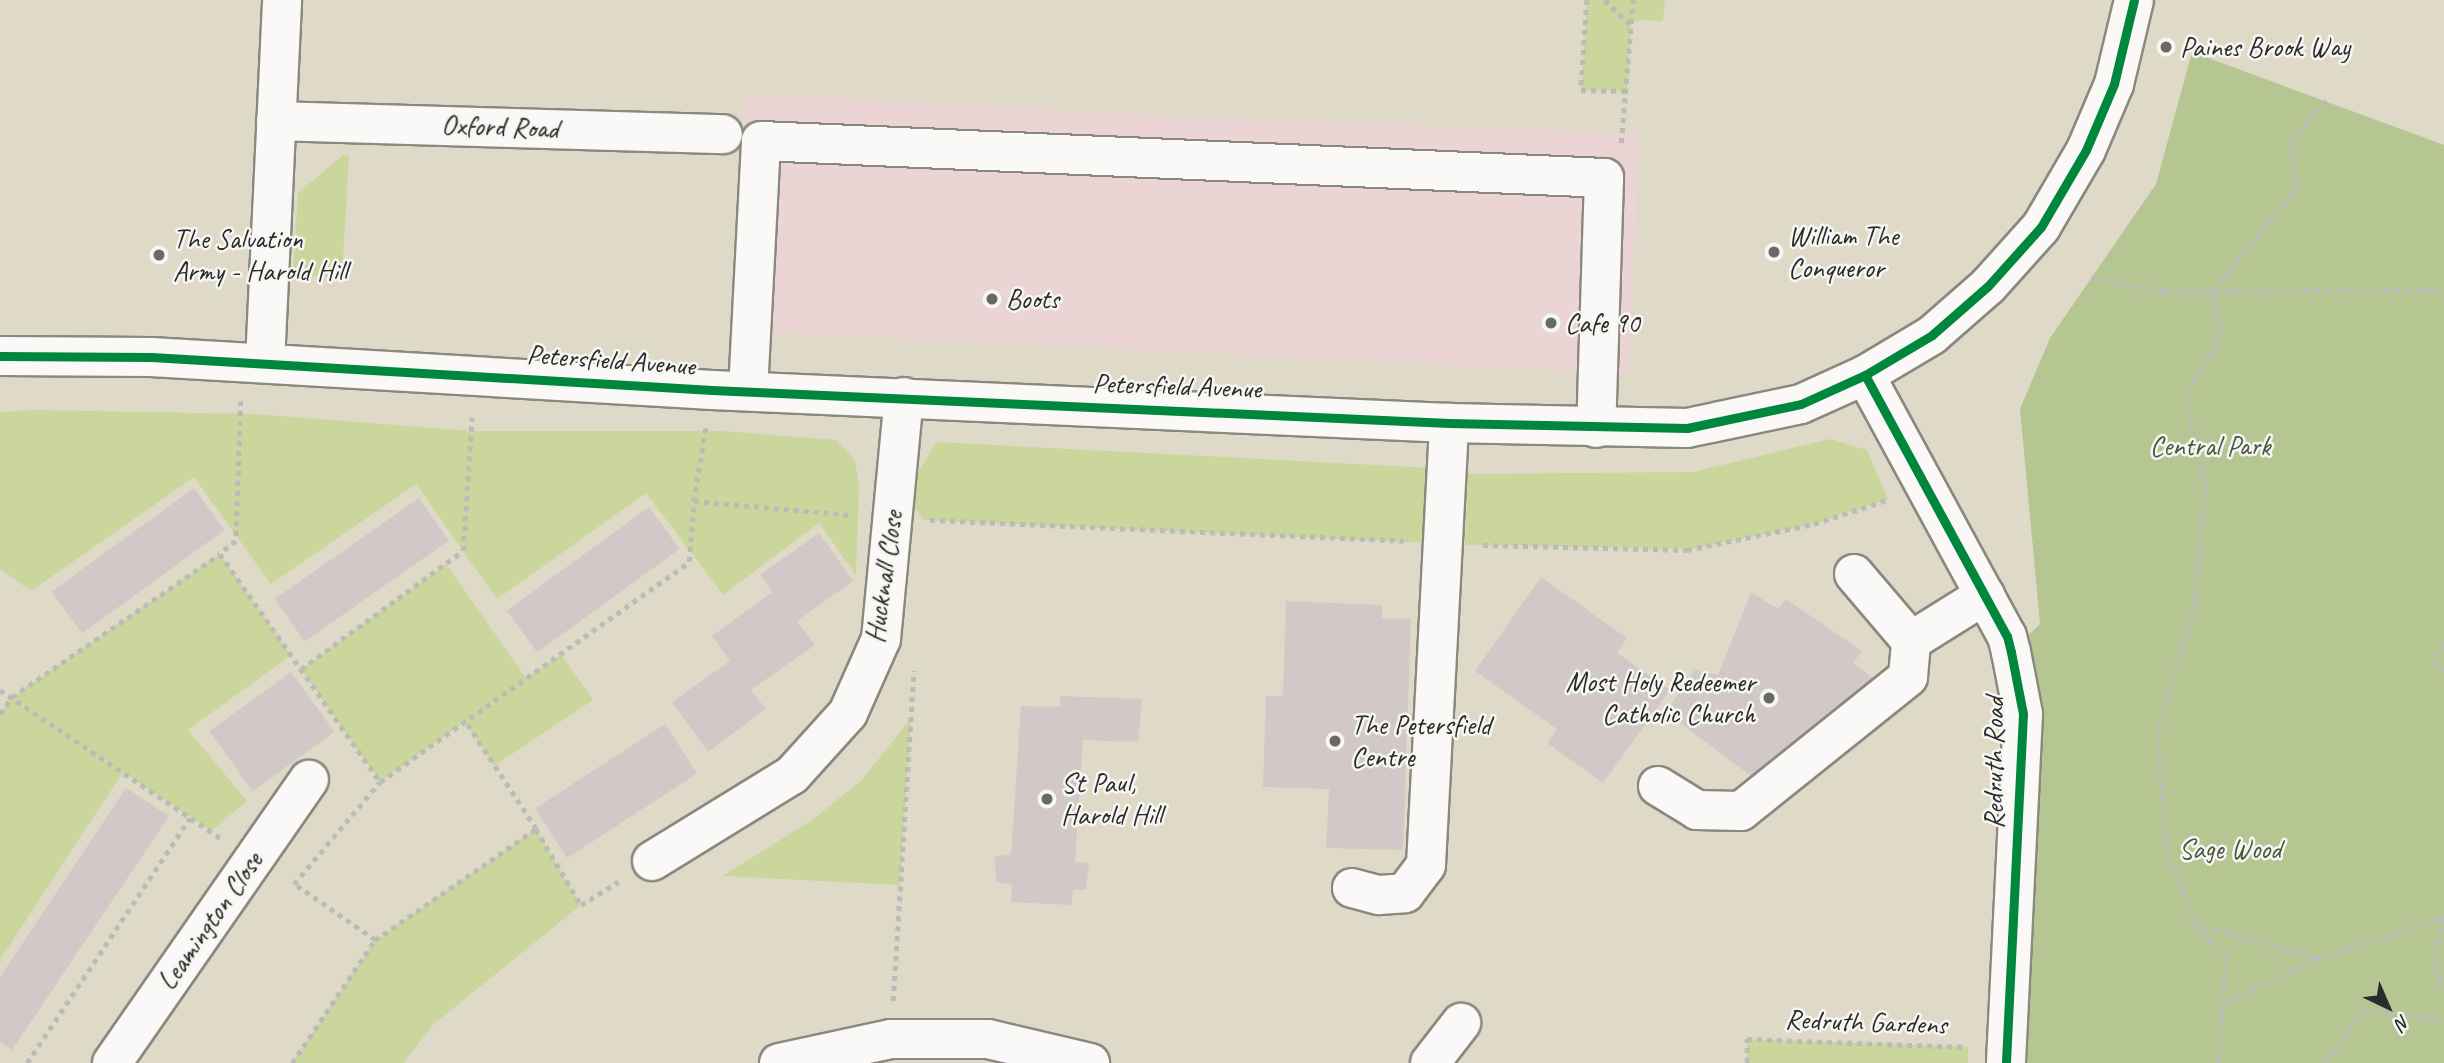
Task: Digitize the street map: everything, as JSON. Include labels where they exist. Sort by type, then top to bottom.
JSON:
[{"type":"street","points":[[253,362],[276,121],[282,0]]},
{"type":"street","name":"Petersfield Avenue","points":[[0,356],[253,362],[730,391],[1450,423],[1687,428],[1801,404],[1865,375],[1932,335],[1987,286],[2041,227],[2086,150],[2113,84],[2134,0]]},
{"type":"street","name":"Oxford Road","points":[[276,121],[723,134]]},
{"type":"street","points":[[730,391],[761,141],[1604,178],[1596,428]]},
{"type":"street","name":"Redruth Road","points":[[1865,375],[1928,486],[2007,636],[2023,714],[2007,1056]]},
{"type":"street","name":"Hucknall Close","points":[[652,861],[792,775],[848,713],[881,639],[904,397]]},
{"type":"street","points":[[1352,888],[1379,895],[1405,893],[1426,865],[1446,543],[1450,423]]},
{"type":"street","points":[[1658,786],[1697,810],[1741,811],[1908,677],[1912,641],[1854,575]]},
{"type":"street","points":[[1912,641],[1985,595]]},
{"type":"street","name":"Leamington Close","points":[[112,1063],[309,780]]},
{"type":"street","points":[[1430,1063],[1461,1023]]},
{"type":"street","points":[[779,1063],[891,1039],[988,1039],[1090,1063]]},
{"type":"path","points":[[1587,0],[1581,90],[1627,91]]},
{"type":"path","points":[[1605,0],[1632,27]]},
{"type":"path","points":[[1604,178],[1624,136],[1633,0]]},
{"type":"path","points":[[2212,291],[2296,189],[2290,142],[2326,101]]},
{"type":"path","points":[[2091,278],[2165,292],[2444,290]]},
{"type":"path","points":[[2212,291],[2220,331],[2185,401],[2206,487],[2194,607],[2157,732],[2166,849],[2195,924],[2226,960],[2225,1003],[2218,1063]]},
{"type":"path","points":[[0,714],[12,697],[236,541],[253,362]]},
{"type":"path","points":[[301,669],[463,551],[475,374]]},
{"type":"path","points":[[375,940],[294,884],[380,782],[689,562],[694,501],[730,391]]},
{"type":"path","points":[[694,501],[893,519],[1446,543],[1688,550],[1814,524],[1928,486]]},
{"type":"path","points":[[220,554],[380,782]]},
{"type":"path","points":[[2444,643],[2435,660],[2444,672]]},
{"type":"path","points":[[891,1039],[914,665]]},
{"type":"path","points":[[0,690],[253,859]]},
{"type":"path","points":[[465,721],[536,829],[581,905],[652,861]]},
{"type":"path","points":[[27,1063],[190,818]]},
{"type":"path","points":[[292,1063],[375,940],[536,829]]},
{"type":"path","points":[[2225,1003],[2318,958],[2444,919],[2434,968],[2444,988]]},
{"type":"path","points":[[2195,924],[2318,958]]},
{"type":"path","points":[[2325,1063],[2365,1010],[2444,1020]]},
{"type":"shaded area","points":[[744,93],[1167,116],[1639,134],[1629,374],[734,330]]},
{"type":"green space","points":[[1587,0],[1665,0],[1663,21],[1632,20],[1627,91],[1581,90]]},
{"type":"green space","name":"Sage Wood","points":[[2192,52],[2444,145],[2444,1063],[2006,1063],[2011,652],[2040,624],[2020,409],[2050,338],[2156,184]]},
{"type":"green space","points":[[343,155],[349,156],[342,276],[293,277],[298,193]]},
{"type":"green space","points":[[35,410],[255,414],[471,431],[722,431],[836,440],[855,460],[859,486],[856,575],[819,523],[723,595],[646,493],[497,599],[416,484],[271,584],[194,477],[31,591],[0,569],[0,412]]},
{"type":"green space","points":[[1830,439],[1867,450],[1888,499],[1814,524],[1692,549],[1465,545],[1468,474],[1693,472]]},
{"type":"green space","points":[[936,442],[1432,468],[1429,543],[924,520],[913,505],[917,474]]},
{"type":"green space","points":[[220,554],[291,655],[188,730],[247,801],[211,831],[123,772],[0,960],[0,714],[12,697]]},
{"type":"green space","points":[[446,564],[526,678],[561,654],[593,700],[494,766],[465,722],[380,782],[301,669]]},
{"type":"green space","points":[[911,718],[900,885],[723,876],[812,820],[862,780]]},
{"type":"green space","points":[[536,829],[581,905],[434,1024],[403,1063],[292,1063],[375,940]]},
{"type":"green space","points":[[1747,1039],[1968,1047],[1968,1063],[1747,1063]]},
{"type":"building","points":[[194,488],[225,530],[82,634],[52,591]]},
{"type":"building","points":[[419,498],[449,541],[305,642],[275,599]]},
{"type":"building","points":[[649,507],[680,549],[537,653],[507,610]]},
{"type":"building","points":[[819,533],[853,581],[797,621],[815,645],[751,690],[766,709],[708,752],[672,702],[730,661],[712,636],[772,592],[760,575]]},
{"type":"building","points":[[1541,577],[1627,638],[1617,653],[1670,690],[1603,783],[1547,743],[1557,729],[1475,671]]},
{"type":"building","name":"Most Holy Redeemer Catholic Church","points":[[1751,592],[1778,609],[1786,599],[1862,651],[1853,663],[1881,684],[1785,760],[1778,753],[1751,776],[1666,712],[1695,670],[1718,675]]},
{"type":"building","name":"The Petersfield Centre","points":[[1286,601],[1382,605],[1382,618],[1411,619],[1403,850],[1326,848],[1329,789],[1263,787],[1266,696],[1283,696]]},
{"type":"building","points":[[291,672],[334,732],[253,791],[209,731]]},
{"type":"building","name":"St Paul, Harold Hill","points":[[1060,696],[1142,699],[1138,742],[1083,740],[1075,862],[1089,863],[1086,890],[1073,890],[1071,905],[1011,902],[1012,885],[996,882],[995,856],[1011,855],[1021,706],[1060,707]]},
{"type":"building","points":[[665,724],[697,773],[567,858],[535,808]]},
{"type":"building","points":[[126,788],[169,816],[12,1050],[0,1042],[0,977]]},
{"type":"cycle path","points":[[0,356],[151,357],[712,390],[1449,423],[1687,428],[1801,404],[1865,375],[1932,335],[1988,286],[2041,227],[2086,150],[2114,84],[2134,0]]},
{"type":"cycle path","points":[[1865,375],[2007,636],[2011,652],[2023,714],[2006,1063]]},
{"type":"place","name":"Paines Brook Way","points":[[2166,47]]},
{"type":"place","name":"William The Conqueror","points":[[1774,252]]},
{"type":"place","name":"The Salvation Army - Harold Hill","points":[[159,255]]},
{"type":"place","name":"Boots","points":[[992,299]]},
{"type":"place","name":"Cafe 90","points":[[1551,323]]},
{"type":"place","name":"Most Holy Redeemer Catholic Church","points":[[1769,698]]},
{"type":"place","name":"The Petersfield Centre","points":[[1335,741]]},
{"type":"place","name":"St Paul, Harold Hill","points":[[1047,799]]},
{"type":"park label","name":"Central Park","points":[[2210,446]]}]
